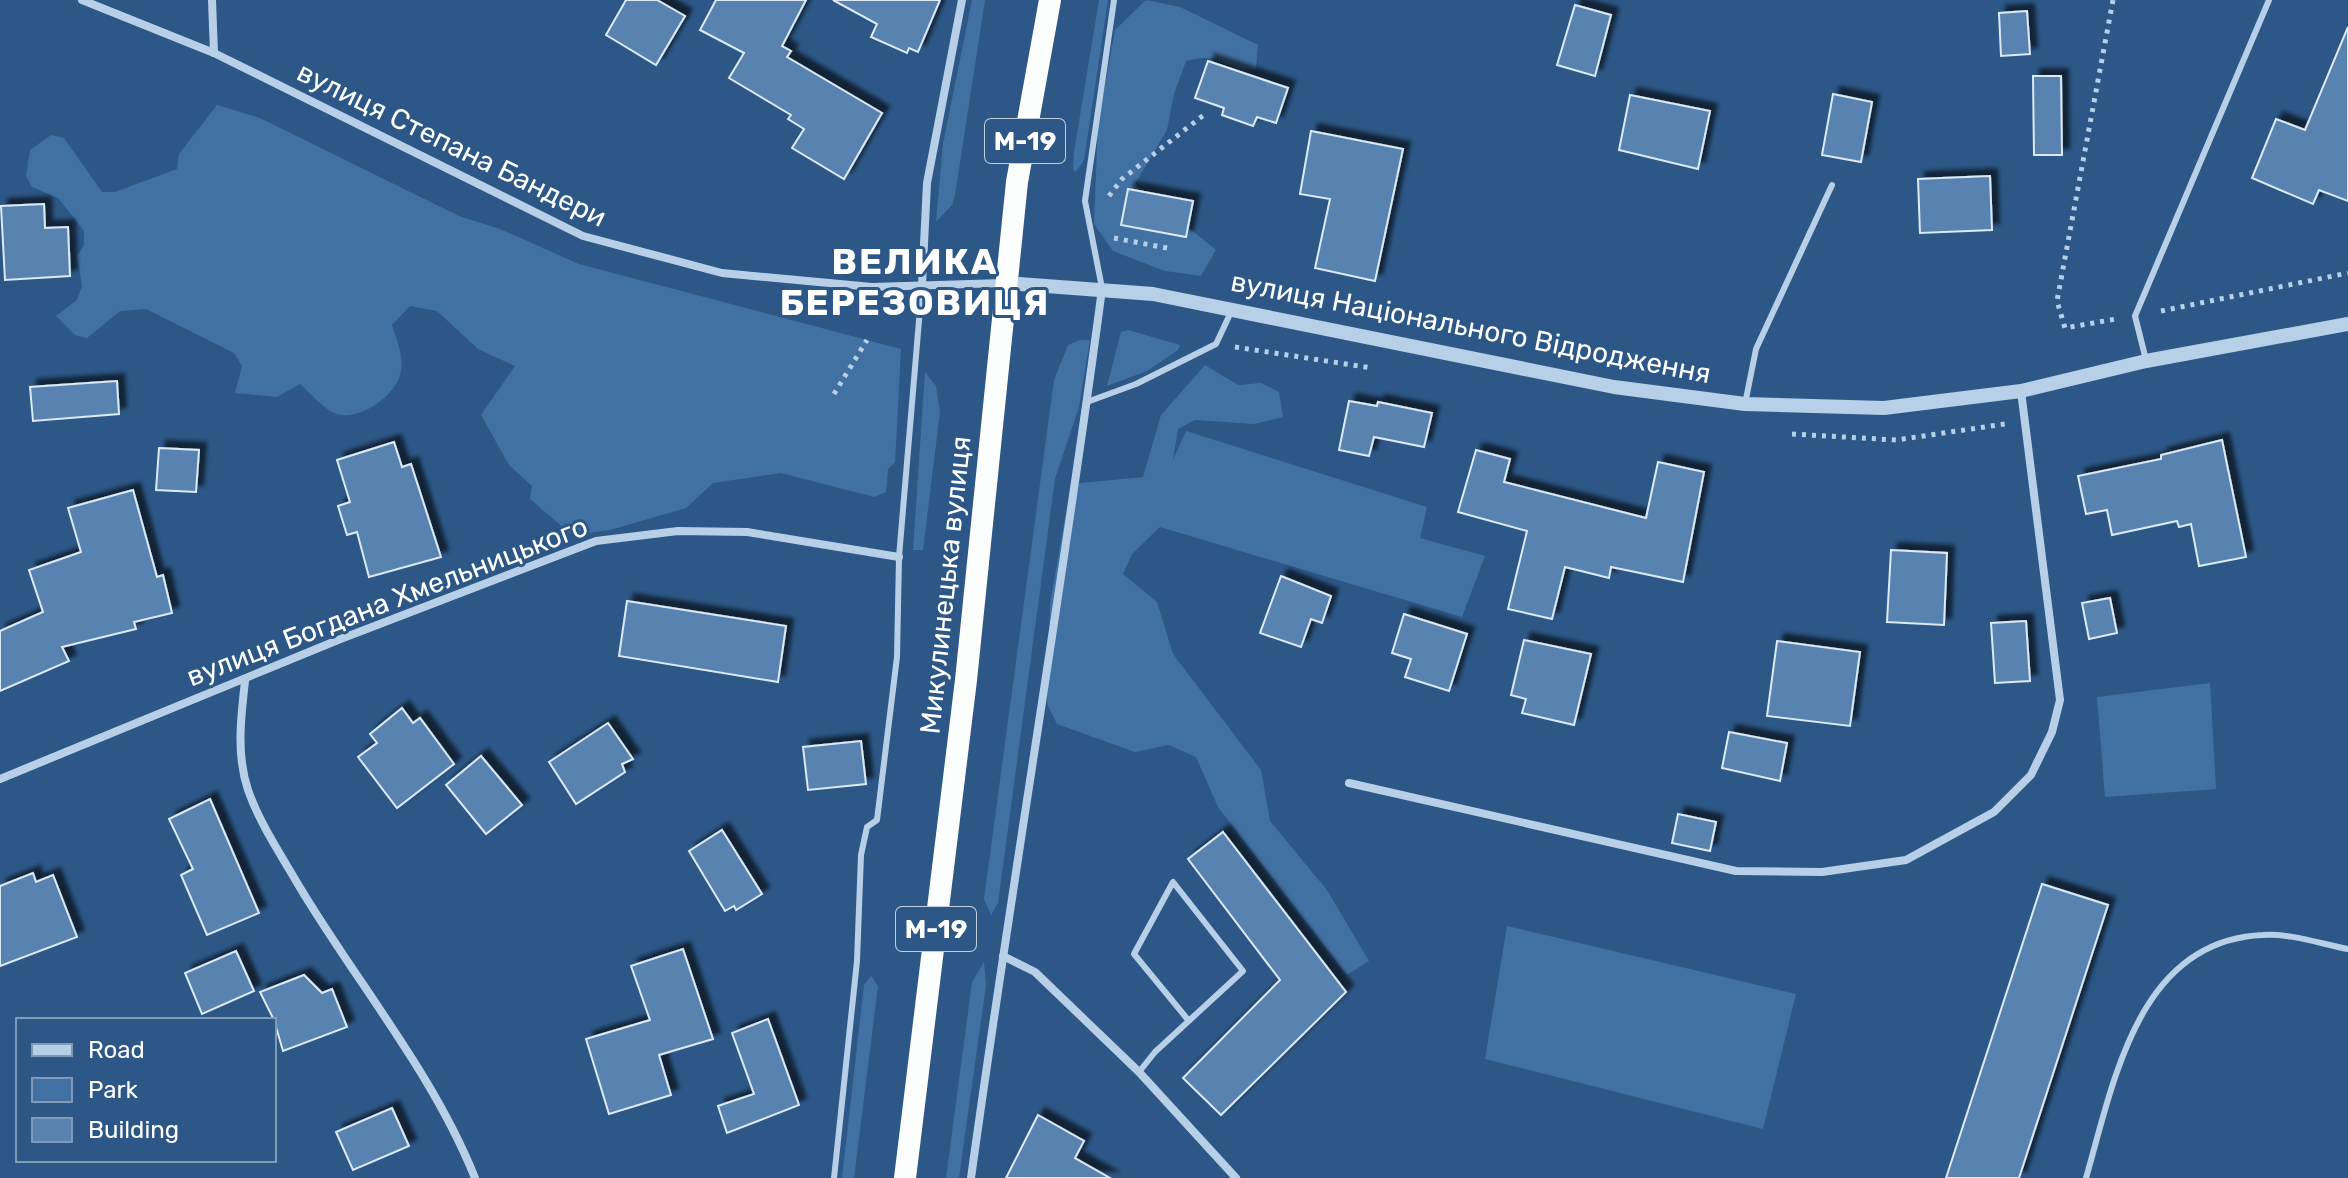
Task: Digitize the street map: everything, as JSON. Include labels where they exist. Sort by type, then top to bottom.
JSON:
[{"type":"highway","name":"Микулинецька вулиця","points":[[905,1178],[966,680],[1017,182],[1050,0]]},
{"type":"street","name":"вулиця Степана Бандери","points":[[82,0],[214,53],[583,236],[722,273],[872,287],[1007,283]]},
{"type":"street","points":[[212,0],[214,53]]},
{"type":"street","points":[[922,285],[927,183],[962,0]]},
{"type":"street","name":"вулиця Національного Відродження","points":[[1007,283],[1102,289],[1233,308],[1614,387],[1745,404],[1884,408],[2021,391],[2146,361],[2348,324]]},
{"type":"street","points":[[971,1178],[983,1071],[1003,956],[1102,289]]},
{"type":"street","points":[[1349,783],[1736,871],[1822,872],[1906,860],[1994,812],[2031,775],[2052,732],[2060,700],[2021,391]]},
{"type":"street","name":"вулиця Богдана Хмельницького","points":[[0,779],[182,703],[245,681],[338,640],[596,541],[678,531],[747,532],[899,557]]},
{"type":"street","points":[[245,681],[241,756],[248,789],[265,826],[329,936],[395,1034],[452,1127],[475,1178]]},
{"type":"street","points":[[1003,956],[1035,972],[1139,1072],[1236,1178]]},
{"type":"lane","points":[[1102,289],[1086,197],[1114,0]]},
{"type":"lane","points":[[2146,361],[2135,316],[2269,0]]},
{"type":"lane","points":[[1745,404],[1756,349],[1796,269],[1832,185]]},
{"type":"lane","points":[[834,1178],[857,961],[861,855],[867,827],[877,820],[897,657],[899,557],[922,285]]},
{"type":"lane","points":[[1087,402],[1136,384],[1216,344],[1233,308]]},
{"type":"lane","points":[[1139,1072],[1243,971],[1173,882],[1134,954],[1189,1021]]},
{"type":"lane","points":[[2086,1178],[2122,1057],[2143,1012],[2179,964],[2216,942],[2265,934],[2348,949]]},
{"type":"path","points":[[2113,0],[2057,301],[2065,328],[2348,273]]},
{"type":"path","points":[[1086,197],[1105,202],[1122,179],[1205,114]]},
{"type":"path","points":[[1110,232],[1116,241],[1172,249]]},
{"type":"path","points":[[834,394],[867,340]]},
{"type":"green space","points":[[972,0],[985,0],[955,195],[952,205],[936,222],[943,144]]},
{"type":"green space","points":[[1099,0],[1108,0],[1084,160],[1076,172],[1073,170],[1074,152]]},
{"type":"green space","points":[[1146,0],[1180,7],[1258,45],[1256,69],[1238,68],[1209,58],[1186,61],[1174,94],[1167,130],[1135,184],[1216,250],[1201,276],[1165,271],[1113,251],[1094,224],[1098,123],[1115,30]]},
{"type":"green space","points":[[217,105],[260,118],[459,216],[500,229],[579,264],[901,349],[895,462],[888,469],[886,492],[874,497],[781,473],[713,483],[686,508],[610,530],[572,535],[530,499],[532,486],[509,465],[481,415],[515,366],[478,349],[437,311],[410,306],[392,325],[402,362],[396,383],[373,406],[343,415],[325,407],[300,384],[277,397],[235,393],[242,366],[234,353],[146,309],[120,311],[87,338],[75,335],[56,316],[77,300],[82,286],[77,256],[84,245],[84,231],[58,198],[32,187],[26,176],[30,150],[51,135],[64,138],[102,192],[115,192],[177,169],[179,154]]},
{"type":"green space","points":[[1128,330],[1180,345],[1178,350],[1147,371],[1107,386],[1121,332]]},
{"type":"green space","points":[[1090,340],[1079,407],[1055,479],[998,903],[991,915],[984,899],[1054,380],[1068,345]]},
{"type":"green space","points":[[1205,365],[1238,385],[1261,383],[1279,392],[1283,417],[1254,424],[1195,420],[1178,429],[1173,460],[1186,431],[1427,507],[1420,538],[1485,556],[1462,617],[1160,527],[1132,554],[1123,574],[1157,602],[1173,654],[1261,770],[1270,821],[1327,890],[1369,961],[1347,975],[1218,807],[1196,757],[1169,745],[1135,752],[1057,724],[1047,704],[1050,604],[1071,484],[1143,477],[1161,415]]},
{"type":"green space","points":[[925,372],[936,386],[940,412],[923,550],[913,550]]},
{"type":"green space","points":[[2210,683],[2216,789],[2105,797],[2097,697]]},
{"type":"green space","points":[[1507,926],[1796,994],[1763,1129],[1485,1059]]},
{"type":"green space","points":[[984,962],[986,985],[959,1178],[946,1178],[972,982]]},
{"type":"green space","points":[[871,976],[878,986],[854,1178],[842,1178],[864,985]]},
{"type":"building","points":[[626,0],[657,0],[685,16],[656,65],[606,35]]},
{"type":"building","points":[[716,0],[806,0],[782,46],[791,51],[787,57],[882,113],[844,179],[792,148],[804,129],[788,119],[791,115],[729,78],[744,53],[700,30]]},
{"type":"building","points":[[833,0],[940,0],[918,52],[909,48],[907,53],[871,37],[877,24]]},
{"type":"building","points":[[1575,5],[1611,15],[1595,76],[1557,65]]},
{"type":"building","points":[[2027,11],[2030,54],[2001,56],[1999,13]]},
{"type":"building","points":[[2348,27],[2348,201],[2319,190],[2313,204],[2252,178],[2276,119],[2305,130]]},
{"type":"building","points":[[1208,61],[1288,88],[1276,123],[1257,117],[1253,126],[1222,115],[1224,108],[1195,98]]},
{"type":"building","points":[[2033,76],[2061,76],[2062,155],[2034,155]]},
{"type":"building","points":[[1833,94],[1872,102],[1861,162],[1822,155]]},
{"type":"building","points":[[1630,95],[1710,111],[1698,169],[1619,150]]},
{"type":"building","points":[[1311,131],[1403,149],[1375,281],[1315,268],[1330,199],[1300,194]]},
{"type":"building","points":[[1990,176],[1992,230],[1920,233],[1918,179]]},
{"type":"building","points":[[1128,189],[1193,201],[1186,237],[1121,225]]},
{"type":"building","points":[[44,204],[45,228],[68,227],[70,276],[5,280],[1,206]]},
{"type":"building","points":[[117,381],[119,414],[33,421],[30,387]]},
{"type":"building","points":[[1349,401],[1377,406],[1378,402],[1432,413],[1424,447],[1374,437],[1369,456],[1339,450]]},
{"type":"building","points":[[2222,440],[2246,557],[2199,566],[2191,524],[2179,527],[2177,521],[2112,535],[2107,510],[2086,514],[2078,476],[2161,459],[2161,455]]},
{"type":"building","points":[[394,442],[402,467],[411,464],[441,557],[369,577],[357,532],[347,535],[338,506],[350,502],[337,460]]},
{"type":"building","points":[[159,448],[199,450],[196,492],[156,490]]},
{"type":"building","points":[[1476,450],[1510,459],[1504,482],[1646,518],[1658,462],[1704,472],[1683,582],[1611,567],[1609,578],[1565,567],[1552,619],[1508,609],[1527,531],[1458,512]]},
{"type":"building","points":[[133,490],[157,577],[163,575],[172,613],[134,622],[136,629],[62,647],[69,661],[0,691],[0,631],[43,612],[29,570],[81,552],[68,508]]},
{"type":"building","points":[[1891,550],[1947,553],[1944,625],[1887,622]]},
{"type":"building","points":[[1281,576],[1331,596],[1322,623],[1311,619],[1301,647],[1260,633]]},
{"type":"building","points":[[2110,598],[2117,633],[2089,639],[2082,603]]},
{"type":"building","points":[[627,601],[786,626],[778,682],[619,656]]},
{"type":"building","points":[[1404,614],[1467,634],[1449,691],[1405,677],[1411,659],[1392,653]]},
{"type":"building","points":[[2026,621],[2030,681],[1995,683],[1991,623]]},
{"type":"building","points":[[1524,640],[1591,654],[1574,725],[1522,713],[1526,699],[1511,695]]},
{"type":"building","points":[[1777,641],[1860,652],[1850,726],[1767,716]]},
{"type":"building","points":[[402,708],[413,723],[420,718],[454,764],[397,808],[358,757],[377,743],[370,734]]},
{"type":"building","points":[[608,723],[633,759],[622,764],[625,772],[576,804],[549,762]]},
{"type":"building","points":[[1729,732],[1787,743],[1780,781],[1722,768]]},
{"type":"building","points":[[861,741],[866,784],[808,790],[803,747]]},
{"type":"building","points":[[481,756],[522,805],[486,834],[446,785]]},
{"type":"building","points":[[210,799],[259,913],[207,935],[181,875],[193,869],[169,819]]},
{"type":"building","points":[[1678,814],[1716,822],[1710,851],[1672,843]]},
{"type":"building","points":[[722,830],[762,894],[736,910],[734,906],[725,911],[689,851]]},
{"type":"building","points":[[1223,832],[1346,992],[1221,1115],[1183,1078],[1280,980],[1188,859]]},
{"type":"building","points":[[33,873],[36,882],[53,875],[77,937],[0,966],[0,886]]},
{"type":"building","points":[[2042,884],[2108,905],[2019,1178],[1946,1178]]},
{"type":"building","points":[[683,949],[713,1039],[659,1055],[671,1095],[609,1114],[586,1039],[650,1020],[631,966]]},
{"type":"building","points":[[236,951],[254,991],[202,1014],[185,973]]},
{"type":"building","points":[[304,975],[322,993],[332,989],[347,1027],[283,1051],[276,1018],[273,1018],[260,992]]},
{"type":"building","points":[[768,1019],[799,1105],[727,1133],[718,1106],[754,1094],[732,1033]]},
{"type":"building","points":[[392,1108],[409,1146],[353,1170],[336,1132]]},
{"type":"building","points":[[1038,1115],[1084,1141],[1075,1158],[1110,1178],[1006,1178]]},
{"type":"district","name":"ВЕЛИКА БЕРЕЗОВИЦЯ","points":[[915,282]]}]
